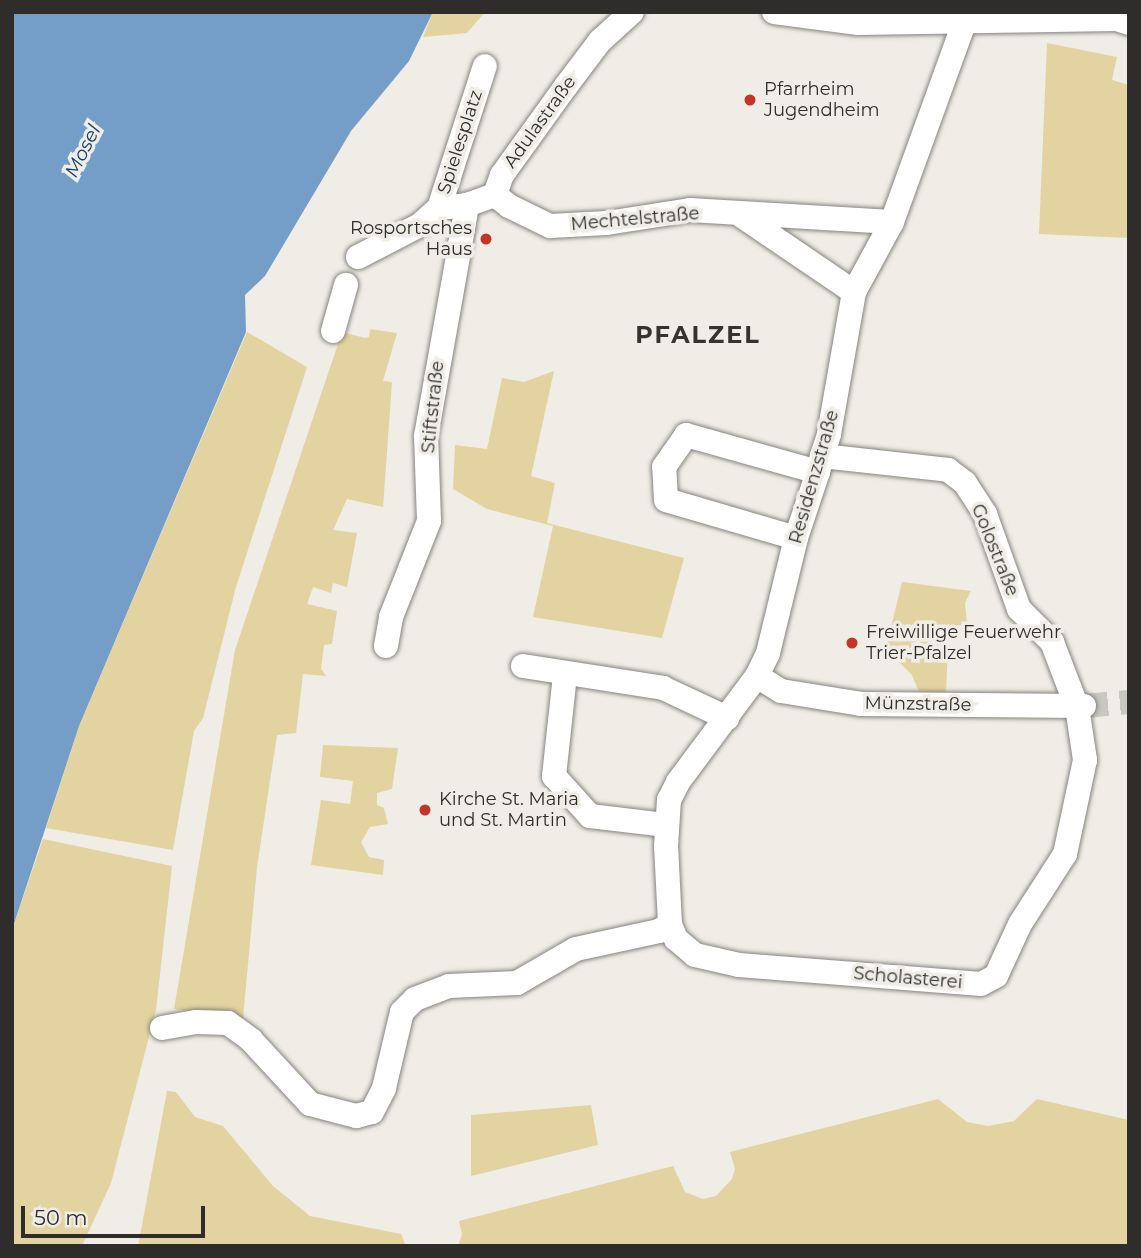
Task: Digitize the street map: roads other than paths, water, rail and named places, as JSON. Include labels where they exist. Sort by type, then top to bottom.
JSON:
[{"type":"street","name":"Adulastraße","points":[[495,195],[502,175],[546,113],[600,41],[632,12]]},
{"type":"street","points":[[774,12],[858,23],[1122,18]]},
{"type":"street","name":"Residenzstraße","points":[[670,924],[666,825],[669,800],[678,782],[757,676],[768,653],[796,538],[820,464],[854,292],[892,222],[965,20]]},
{"type":"street","name":"Spielesplatz","points":[[358,257],[420,225],[439,208],[485,65]]},
{"type":"street","points":[[439,208],[467,205],[495,195]]},
{"type":"street","name":"Mechtelstraße","points":[[495,195],[509,206],[550,226],[607,223],[690,210],[741,216],[892,222]]},
{"type":"street","name":"Stiftstraße","points":[[386,646],[391,617],[429,521],[426,436],[467,205]]},
{"type":"street","name":"Mechtelstraße","points":[[741,216],[854,292]]},
{"type":"street","points":[[333,331],[346,285]]},
{"type":"street","name":"Golostraße","points":[[796,538],[666,500],[664,467],[686,435],[820,464],[939,468],[965,483],[985,514],[1019,609],[1052,642],[1080,706]]},
{"type":"street","points":[[523,666],[565,675],[663,688],[727,718]]},
{"type":"street","points":[[565,675],[554,776],[590,816],[666,825]]},
{"type":"street","name":"Münzstraße","points":[[757,676],[781,691],[825,701],[1080,706]]},
{"type":"street","name":"Scholasterei","points":[[670,924],[676,939],[695,956],[739,965],[981,984],[996,976],[1020,924],[1065,854],[1085,760],[1080,706]]},
{"type":"street","points":[[162,1028],[196,1022],[228,1023],[251,1040],[310,1104],[356,1116],[372,1112],[384,1088],[402,1012],[415,999],[449,986],[517,983],[576,949],[659,931],[670,924]]},
{"type":"water","name":"Mosel","points":[[12,12],[433,12],[409,61],[351,131],[265,276],[245,295],[246,332],[79,726],[12,930]]},
{"type":"tunnel","points":[[1084,706],[1129,702]]},
{"type":"place","name":"Pfarrheim Jugendheim","points":[[750,100]]},
{"type":"place","name":"Rosportsches Haus","points":[[486,239]]},
{"type":"place","name":"Freiwillige Feuerwehr Trier-Pfalzel","points":[[852,643]]},
{"type":"place","name":"Kirche St. Maria und St. Martin","points":[[425,810]]},
{"type":"district","name":"PFALZEL","points":[[698,335]]}]
